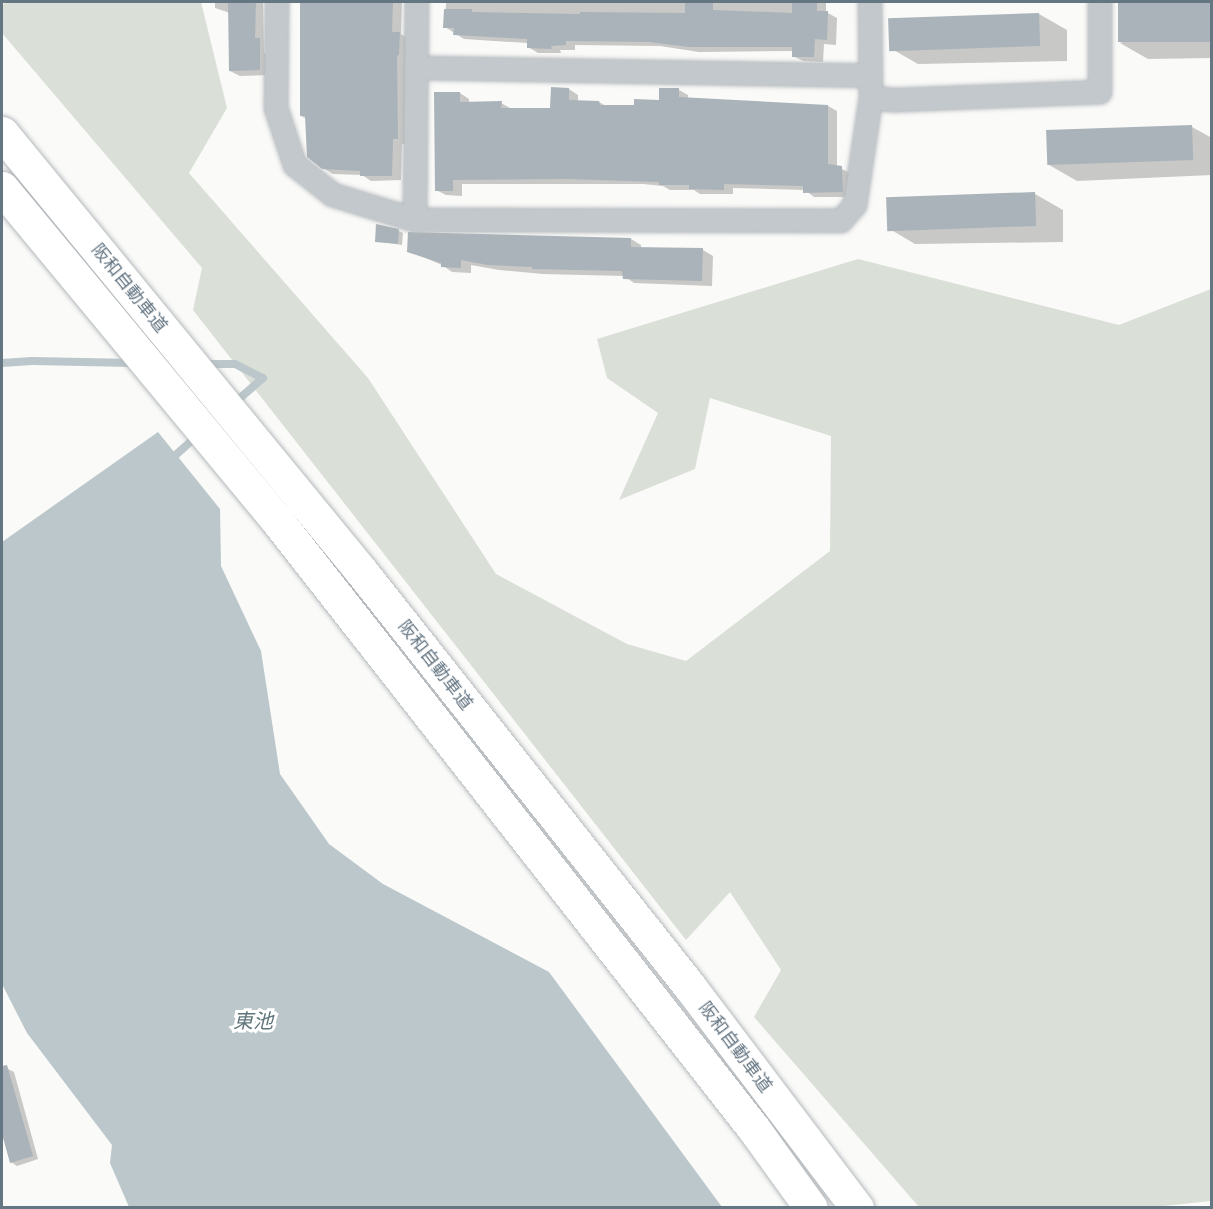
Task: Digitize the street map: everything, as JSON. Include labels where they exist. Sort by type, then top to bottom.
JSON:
[{"type":"highway","name":"阪和自動車道","points":[[2,133],[304,502],[682,978],[857,1208]]},
{"type":"highway","name":"阪和自動車道","points":[[2,188],[276,519],[754,1129],[811,1208]]},
{"type":"street","points":[[277,2],[276,108],[295,165],[333,195],[415,220],[842,221],[855,205],[871,87],[870,2]]},
{"type":"street","points":[[415,220],[417,2]]},
{"type":"street","points":[[417,68],[871,87],[896,100],[1100,92],[1100,2]]},
{"type":"shaded area","points":[[6,2],[201,2],[227,108],[189,173],[368,378],[496,574],[627,644],[686,661],[830,551],[831,436],[710,398],[695,469],[619,500],[658,413],[607,378],[597,339],[858,259],[1119,325],[1211,289],[1211,1201],[1145,1208],[919,1207],[754,1017],[781,970],[730,892],[686,940],[193,310],[202,268],[2,33],[2,6]]},
{"type":"water","name":"東池","points":[[158,432],[220,509],[221,566],[261,651],[280,774],[329,844],[383,884],[549,972],[722,1207],[129,1207],[110,1163],[112,1145],[27,1033],[2,984],[2,542]]},
{"type":"building","points":[[228,2],[256,2],[255,38],[260,38],[260,70],[229,71]]},
{"type":"building","points":[[300,2],[393,2],[392,32],[400,32],[399,55],[397,56],[398,139],[393,139],[392,176],[360,176],[360,171],[322,169],[307,157],[305,116],[300,116]]},
{"type":"building","points":[[685,2],[713,2],[713,10],[792,13],[792,2],[817,2],[817,11],[828,11],[827,40],[815,39],[814,57],[792,57],[792,47],[689,47],[649,42],[566,41],[566,45],[551,46],[552,49],[527,48],[527,39],[453,35],[454,28],[443,28],[444,9],[472,9],[472,12],[580,14],[580,12],[685,13]]},
{"type":"building","points":[[1118,2],[1212,2],[1212,42],[1118,42]]},
{"type":"building","points":[[1039,13],[1040,46],[889,51],[888,18]]},
{"type":"building","points":[[551,87],[569,88],[569,100],[599,101],[600,105],[634,105],[634,99],[659,100],[659,88],[679,88],[679,97],[828,105],[828,164],[842,166],[843,192],[803,193],[803,186],[724,184],[724,190],[689,189],[689,185],[659,185],[659,182],[568,179],[453,180],[453,191],[435,191],[434,92],[460,92],[460,102],[502,101],[501,108],[550,108]]},
{"type":"building","points":[[1192,125],[1193,160],[1047,165],[1046,130]]},
{"type":"building","points":[[1035,192],[1036,226],[887,231],[886,197]]},
{"type":"building","points":[[376,224],[399,229],[398,244],[375,242]]},
{"type":"building","points":[[408,232],[631,238],[631,247],[703,248],[702,281],[623,279],[622,271],[532,269],[532,267],[488,265],[461,260],[461,268],[441,267],[441,263],[407,252]]},
{"type":"building","points":[[7,1065],[33,1156],[10,1163],[2,1134],[2,1066]]},
{"type":"waterway","points":[[2,363],[32,361],[133,363]]},
{"type":"waterway","points":[[205,364],[235,364],[263,378],[234,403]]},
{"type":"waterway","points":[[169,461],[198,435]]}]
